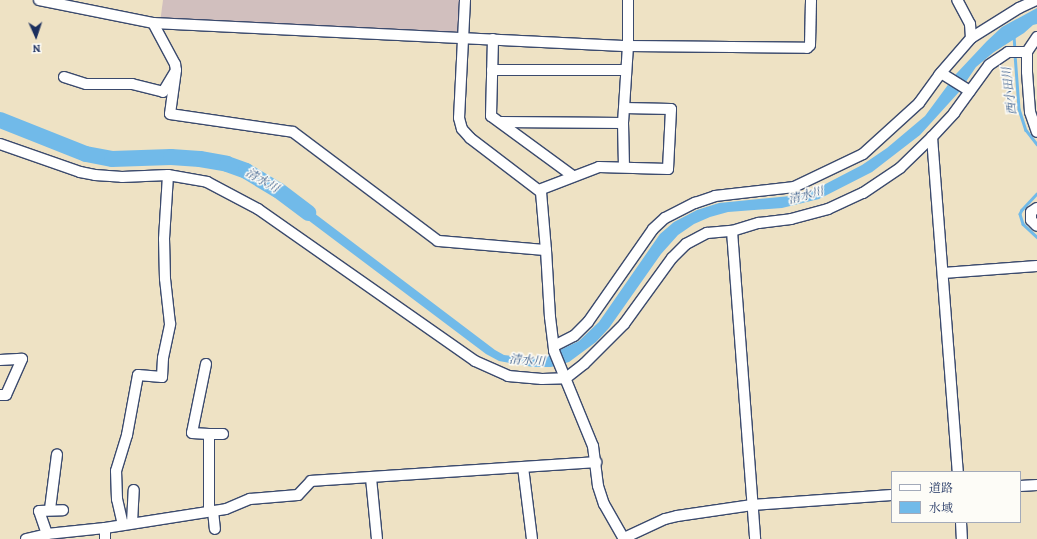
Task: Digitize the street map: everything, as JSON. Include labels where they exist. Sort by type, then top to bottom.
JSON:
[{"type":"street","points":[[39,0],[153,23],[628,46],[807,48],[810,45],[811,0]]},
{"type":"street","points":[[465,0],[459,118],[462,129],[470,138],[506,167],[539,190],[546,250],[550,318],[554,349],[594,446],[598,486],[604,504],[624,538],[665,519],[752,505],[891,495]]},
{"type":"street","points":[[624,167],[623,123],[628,46],[628,0]]},
{"type":"street","points":[[957,0],[970,24],[971,38]]},
{"type":"street","points":[[554,349],[574,336],[588,322],[653,229],[665,218],[695,203],[715,196],[794,187],[863,154],[919,103],[941,73],[971,38],[1019,8],[1036,0]]},
{"type":"street","points":[[153,23],[175,64],[176,70],[170,114],[294,132],[438,241],[546,250]]},
{"type":"street","points":[[1037,37],[1028,52],[1030,112],[1037,132]]},
{"type":"street","points":[[493,39],[491,116],[573,176]]},
{"type":"street","points":[[0,144],[95,176],[122,177],[168,175],[207,182],[258,208],[475,361],[508,376],[542,379],[564,375],[584,364],[624,324],[672,258],[686,244],[706,233],[732,231],[759,223],[791,219],[828,209],[863,192],[900,168],[932,137],[989,66],[1008,52],[1028,52]]},
{"type":"street","points":[[64,77],[86,84],[132,84],[163,92],[176,70]]},
{"type":"street","points":[[492,70],[626,70]]},
{"type":"street","points":[[941,73],[970,91]]},
{"type":"street","points":[[539,190],[598,167],[668,169],[671,109],[624,108]]},
{"type":"street","points":[[500,122],[623,123]]},
{"type":"street","points":[[932,137],[958,471]]},
{"type":"street","points":[[128,524],[117,499],[116,470],[127,435],[138,375],[162,377],[163,358],[170,324],[165,279],[164,238],[168,175]]},
{"type":"street","points":[[1037,208],[1032,212],[1031,220],[1037,226]]},
{"type":"street","points":[[732,231],[755,539]]},
{"type":"street","points":[[943,273],[1037,266]]},
{"type":"street","points":[[0,360],[22,359],[6,395],[0,395]]},
{"type":"street","points":[[206,364],[192,433],[223,434]]},
{"type":"street","points":[[209,434],[211,511],[215,529]]},
{"type":"street","points":[[50,509],[57,454]]},
{"type":"street","points":[[26,539],[37,538],[48,534],[83,534],[105,528],[226,509],[250,499],[298,494],[311,481],[596,462]]},
{"type":"street","points":[[524,467],[532,539]]},
{"type":"street","points":[[371,478],[377,539]]},
{"type":"street","points":[[1021,486],[1037,485]]},
{"type":"street","points":[[128,524],[134,490]]},
{"type":"street","points":[[48,534],[39,510],[63,510]]},
{"type":"street","points":[[961,523],[962,539]]},
{"type":"street","points":[[105,528],[105,539]]},
{"type":"shaded area","points":[[163,0],[460,0],[460,32],[160,23]]},
{"type":"water","points":[[1037,8],[1037,24],[1033,25],[1024,33],[994,52],[976,67],[959,92],[920,135],[872,172],[819,199],[782,208],[728,212],[710,217],[694,224],[678,235],[661,254],[609,328],[596,342],[569,362],[551,367],[533,367],[499,361],[486,354],[296,211],[291,200],[292,198],[318,216],[495,350],[504,355],[525,358],[547,356],[579,341],[599,322],[660,234],[674,222],[697,210],[719,203],[790,196],[812,191],[862,165],[887,148],[925,116],[956,74],[1002,27]]},
{"type":"waterway","name":"西小田川","points":[[1014,36],[1015,49]]},
{"type":"waterway","name":"西小田川","points":[[1015,54],[1019,109],[1026,130],[1037,144]]},
{"type":"waterway","name":"清水川","points":[[0,120],[86,154],[112,159],[171,157],[200,159],[227,164],[246,171],[278,190],[308,213]]},
{"type":"waterway","name":"西小田川","points":[[1037,194],[1020,214],[1023,224],[1037,237]]}]
